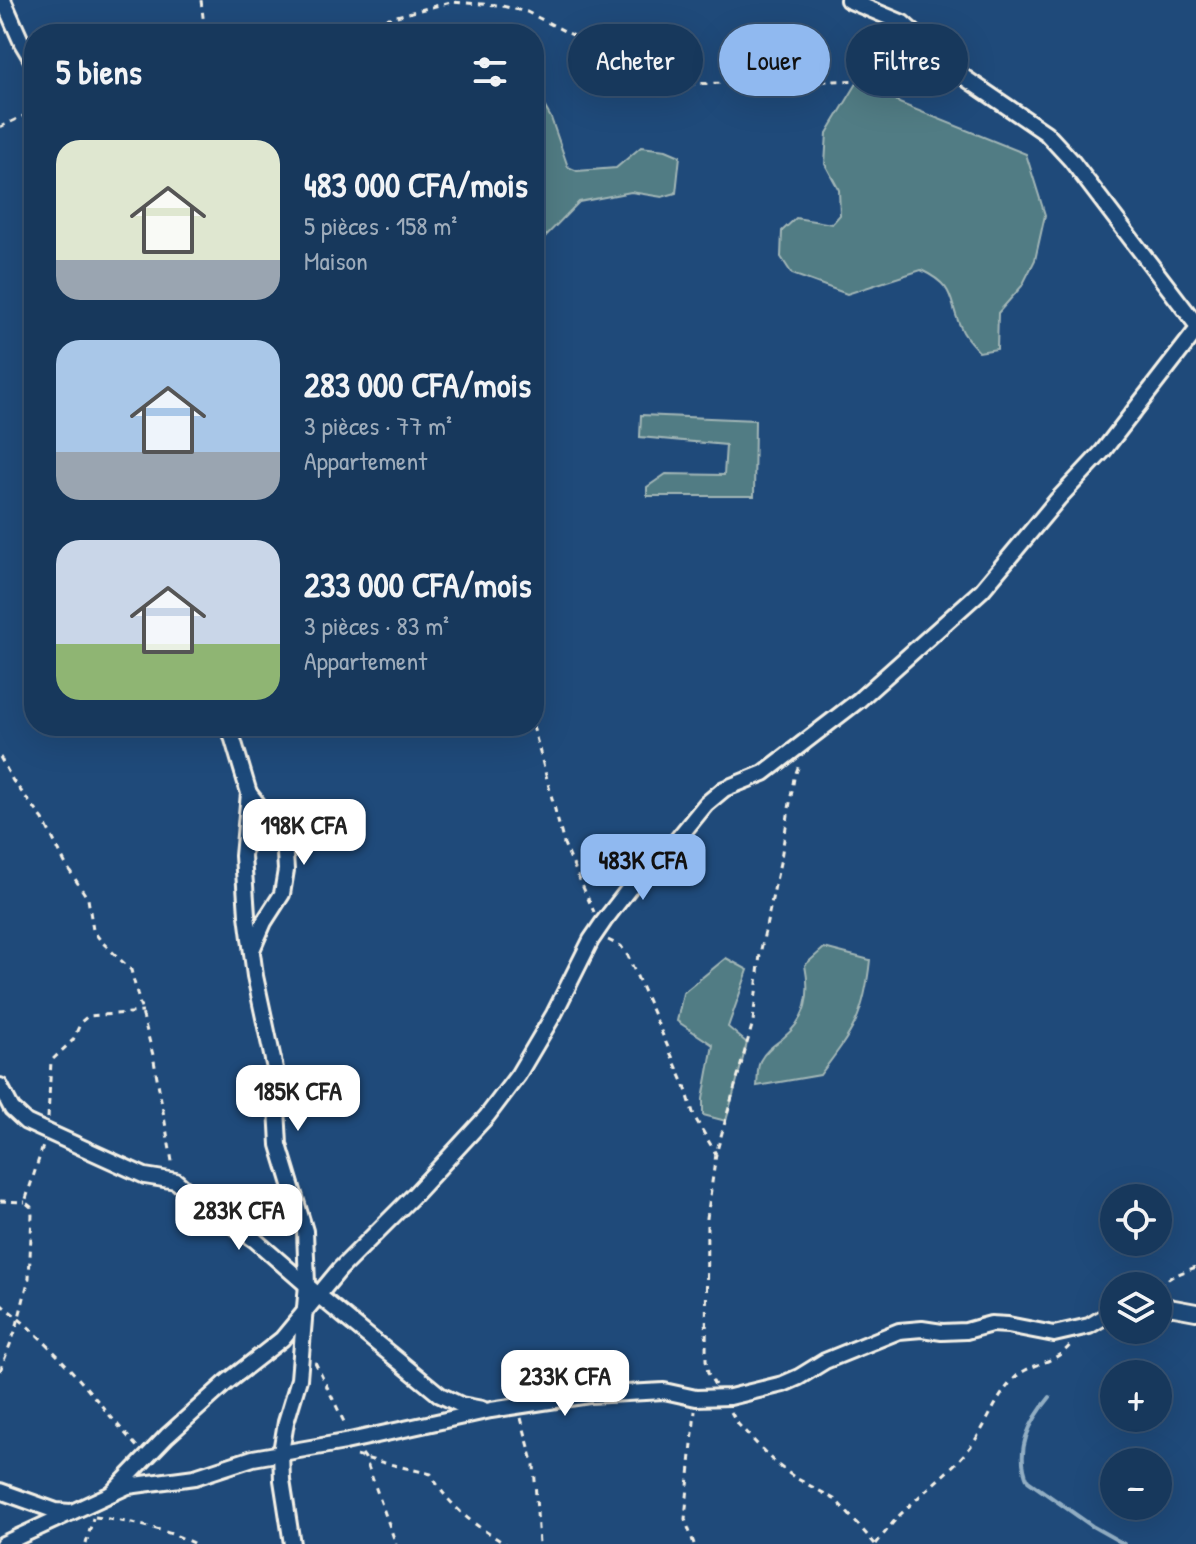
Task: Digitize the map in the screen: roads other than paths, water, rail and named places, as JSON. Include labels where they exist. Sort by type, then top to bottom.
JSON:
[{"type":"street","points":[[3,0],[24,46]]},
{"type":"street","points":[[848,0],[903,23],[965,78],[1046,133],[1071,160],[1196,324]]},
{"type":"street","points":[[112,1493],[227,1382],[282,1339],[340,1269],[487,1116],[518,1075],[600,926],[638,877],[667,852],[706,804],[724,789],[764,773],[859,700],[982,590],[1058,499],[1103,451],[1196,331]]},
{"type":"street","points":[[232,736],[249,793],[284,838],[286,870],[282,894],[264,922],[252,950]]},
{"type":"street","points":[[249,793],[243,856],[252,950],[275,1069],[279,1145],[305,1231],[307,1284],[299,1379],[281,1452],[292,1544]]},
{"type":"street","points":[[0,1086],[12,1109],[26,1122],[145,1176],[176,1181],[202,1204],[255,1240],[440,1395],[461,1405],[491,1410]]},
{"type":"street","points":[[1172,1308],[1196,1312]]},
{"type":"street","points":[[3,1544],[112,1493],[141,1483],[195,1477],[281,1452],[345,1442],[491,1410],[589,1395],[664,1391],[696,1398],[761,1391],[899,1331],[966,1331],[991,1324],[1054,1334],[1080,1329],[1100,1318]]},
{"type":"street","points":[[0,1491],[56,1511],[71,1512]]},
{"type":"waterway","points":[[1050,1397],[1026,1436],[1023,1458],[1028,1481],[1092,1526],[1124,1544]]}]
